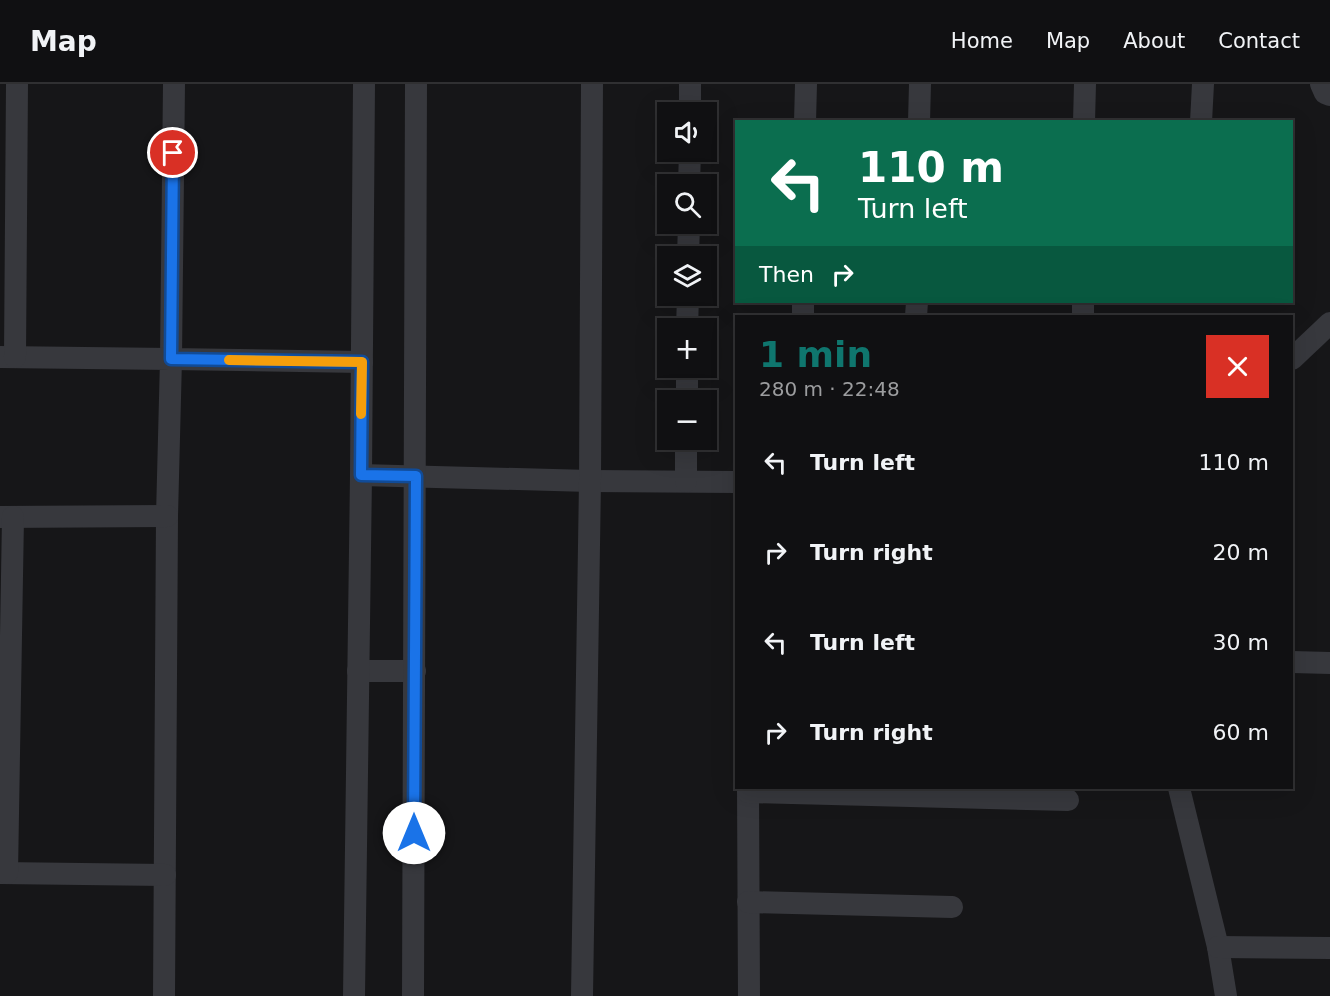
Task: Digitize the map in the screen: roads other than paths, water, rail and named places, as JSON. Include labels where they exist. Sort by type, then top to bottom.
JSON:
[{"type":"street","points":[[17,84],[8,225],[7,357],[362,362]]},
{"type":"street","points":[[164,996],[167,516],[174,84]]},
{"type":"street","points":[[354,996],[364,84]]},
{"type":"street","points":[[412,996],[417,84]]},
{"type":"street","points":[[582,996],[590,481],[592,84]]},
{"type":"street","points":[[690,84],[690,102]]},
{"type":"street","points":[[805,120],[806,84]]},
{"type":"street","points":[[919,120],[920,84]]},
{"type":"street","points":[[1084,120],[1085,84]]},
{"type":"street","points":[[1201,120],[1203,84]]},
{"type":"street","points":[[1322,84],[1325,93],[1330,95]]},
{"type":"street","points":[[1293,358],[1330,323]]},
{"type":"street","points":[[686,450],[686,482]]},
{"type":"street","points":[[361,475],[735,482]]},
{"type":"street","points":[[165,875],[3,873],[7,517],[167,516]]},
{"type":"street","points":[[1293,662],[1330,663]]},
{"type":"street","points":[[358,671],[415,671]]},
{"type":"street","points":[[1179,789],[1218,947],[1226,996]]},
{"type":"street","points":[[749,996],[748,790],[980,793],[1068,800]]},
{"type":"street","points":[[748,902],[952,908]]},
{"type":"street","points":[[1218,947],[1330,948]]}]
